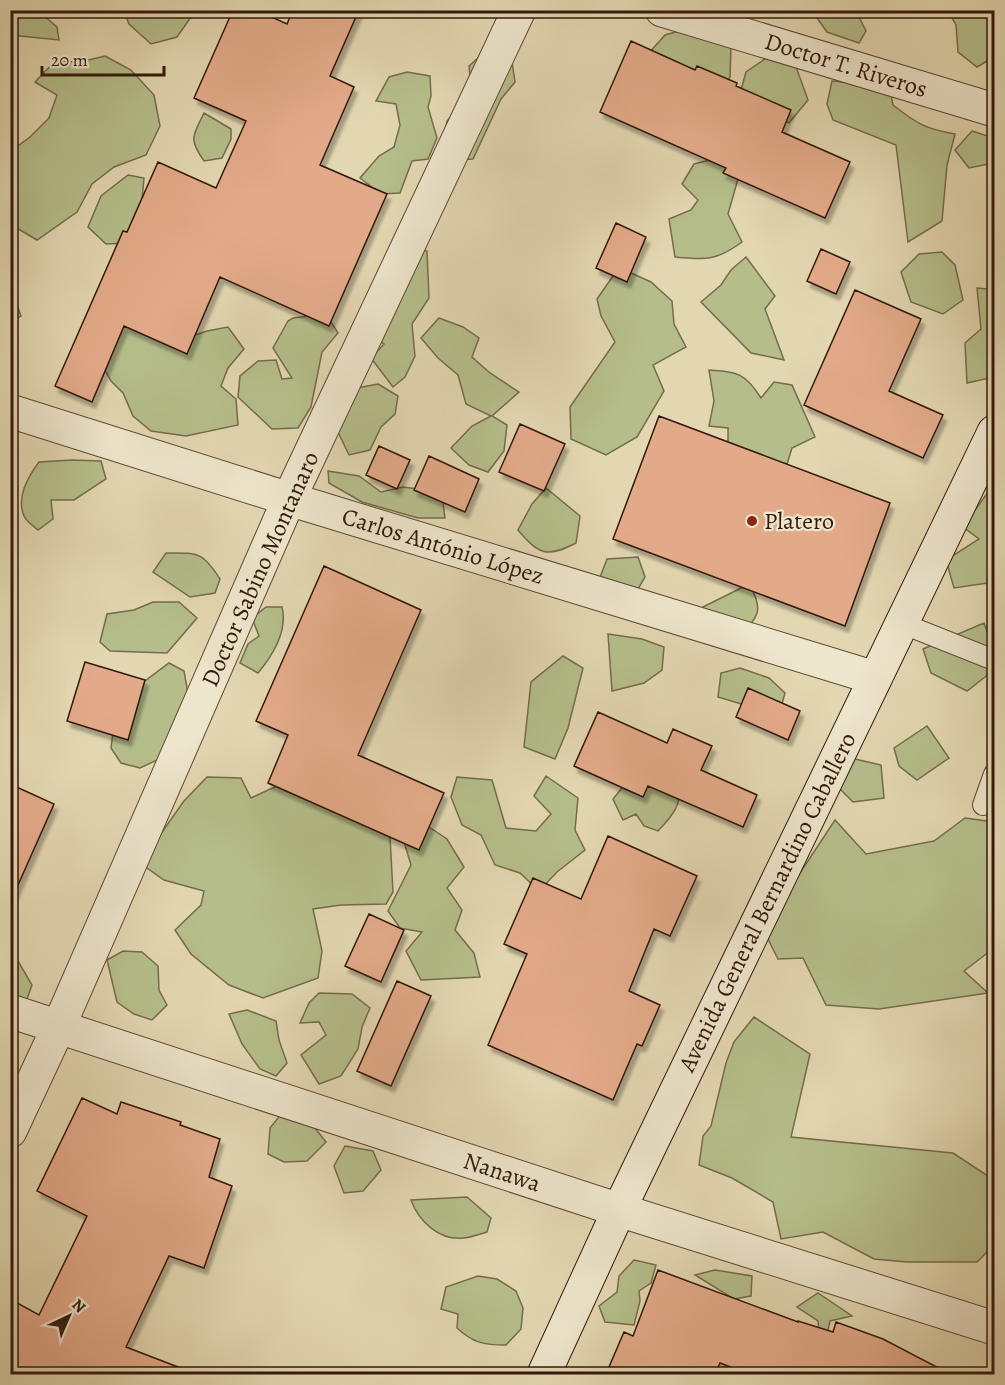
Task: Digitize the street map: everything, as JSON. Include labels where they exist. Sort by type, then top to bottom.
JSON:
[{"type":"street","name":"Doctor Sabino Montanaro","points":[[10,1131],[59,1026],[289,499],[519,10]]},
{"type":"street","name":"Doctor T. Riveros","points":[[662,10],[994,110]]},
{"type":"street","name":"Carlos António López","points":[[10,411],[875,678]]},
{"type":"street","name":"Avenida General Bernardino Caballero","points":[[544,1374],[619,1210],[994,432]]},
{"type":"street","name":"Nanawa","points":[[10,1011],[619,1210],[994,1328]]},
{"type":"lane","points":[[901,623],[994,660]]},
{"type":"lane","points":[[983,805],[994,774]]},
{"type":"green space","points":[[11,10],[38,11],[57,27],[59,40],[11,35]]},
{"type":"green space","points":[[124,10],[192,11],[191,17],[177,37],[151,44],[129,24]]},
{"type":"green space","points":[[812,11],[856,11],[866,31],[859,43],[827,32]]},
{"type":"green space","points":[[948,11],[994,11],[994,57],[977,67],[958,52],[956,25]]},
{"type":"green space","points":[[704,24],[731,46],[730,77],[715,100],[641,62],[665,35]]},
{"type":"green space","points":[[487,50],[512,62],[515,82],[501,99],[473,159],[456,160],[443,148],[447,121],[464,102],[471,88],[469,66]]},
{"type":"green space","points":[[775,52],[795,64],[808,100],[789,123],[771,118],[739,97],[746,72]]},
{"type":"green space","points":[[105,56],[131,70],[154,95],[160,126],[146,155],[114,167],[92,184],[77,212],[37,240],[10,224],[11,151],[30,137],[49,118],[57,95],[35,82],[55,61],[80,62]]},
{"type":"green space","points":[[407,72],[430,76],[431,96],[428,107],[437,138],[428,159],[412,161],[400,193],[381,194],[360,178],[379,156],[394,147],[400,125],[396,104],[376,101],[389,77]]},
{"type":"green space","points":[[832,81],[866,84],[891,95],[893,105],[915,121],[936,130],[955,134],[947,165],[942,221],[908,242],[896,145],[833,120],[827,104]]},
{"type":"green space","points":[[204,113],[231,129],[231,139],[222,158],[204,161],[194,142],[195,132]]},
{"type":"green space","points":[[972,131],[994,138],[994,163],[969,168],[955,150]]},
{"type":"green space","points":[[726,156],[740,172],[728,214],[742,242],[725,253],[710,258],[675,257],[669,219],[691,210],[698,200],[682,184],[694,164]]},
{"type":"green space","points":[[128,175],[144,178],[142,200],[127,243],[106,244],[88,227],[101,196]]},
{"type":"green space","points":[[405,246],[427,251],[429,298],[412,324],[415,356],[405,377],[393,387],[371,358],[384,344],[378,340]]},
{"type":"green space","points":[[942,252],[955,265],[963,300],[943,314],[911,302],[901,272],[919,254]]},
{"type":"green space","points":[[746,257],[775,296],[765,309],[784,360],[751,353],[701,302],[721,285],[731,270]]},
{"type":"green space","points":[[631,273],[651,282],[672,301],[674,324],[686,347],[653,365],[664,391],[637,437],[606,455],[571,439],[570,407],[615,342],[601,316],[597,299],[613,276]]},
{"type":"green space","points":[[11,288],[21,316],[11,322]]},
{"type":"green space","points":[[977,288],[994,292],[994,377],[967,383],[965,343],[981,329]]},
{"type":"green space","points":[[112,294],[195,335],[228,327],[244,349],[228,368],[221,386],[236,399],[238,425],[186,436],[151,431],[133,416],[123,393],[111,381],[85,335]]},
{"type":"green space","points":[[326,314],[338,333],[322,352],[311,407],[298,428],[272,429],[238,397],[240,376],[258,361],[276,360],[282,379],[292,378],[273,348],[288,321],[293,318]]},
{"type":"green space","points":[[439,318],[463,327],[479,338],[472,357],[490,373],[519,392],[492,416],[507,425],[504,451],[488,472],[469,465],[451,448],[472,426],[491,416],[466,404],[458,375],[438,358],[421,338]]},
{"type":"green space","points":[[709,370],[740,375],[750,383],[761,398],[774,382],[792,385],[815,437],[792,448],[787,464],[728,448],[728,428],[709,426],[714,401]]},
{"type":"green space","points":[[378,384],[398,396],[395,414],[381,427],[370,450],[349,455],[337,430],[352,389]]},
{"type":"green space","points":[[101,461],[106,479],[74,500],[51,500],[53,519],[38,530],[26,520],[22,509],[22,495],[27,481],[39,462]]},
{"type":"green space","points":[[328,471],[359,476],[381,492],[403,487],[426,490],[443,503],[445,518],[418,518],[362,502],[329,483]]},
{"type":"green space","points":[[994,475],[994,582],[954,588],[946,560],[979,539],[963,527],[991,488]]},
{"type":"green space","points":[[546,488],[580,516],[576,543],[558,551],[544,552],[538,549],[518,530],[532,504]]},
{"type":"green space","points":[[166,553],[185,553],[203,558],[220,579],[215,593],[190,597],[153,572]]},
{"type":"green space","points":[[638,557],[645,577],[634,596],[597,585],[607,559]]},
{"type":"green space","points":[[749,584],[758,610],[752,622],[733,641],[701,608]]},
{"type":"green space","points":[[153,602],[179,602],[197,618],[167,653],[110,651],[100,642],[107,614],[134,610]]},
{"type":"green space","points":[[266,607],[282,607],[283,625],[274,651],[258,673],[240,663],[248,644],[259,636],[252,618]]},
{"type":"green space","points":[[984,623],[994,651],[994,670],[967,691],[931,673],[923,649]]},
{"type":"green space","points":[[608,634],[642,639],[664,647],[662,670],[644,683],[612,691]]},
{"type":"green space","points":[[563,656],[583,668],[568,728],[555,759],[524,747],[531,682]]},
{"type":"green space","points":[[169,663],[184,671],[192,716],[172,753],[140,768],[121,763],[111,748],[114,724],[121,699]]},
{"type":"green space","points":[[740,668],[769,678],[785,693],[780,711],[758,709],[718,697],[721,673]]},
{"type":"green space","points":[[927,726],[949,758],[917,780],[899,766],[894,748]]},
{"type":"green space","points":[[855,759],[881,765],[884,798],[853,802],[833,782]]},
{"type":"green space","points":[[546,776],[578,798],[575,830],[585,850],[557,872],[539,891],[520,873],[495,865],[481,835],[462,825],[451,797],[457,777],[492,780],[506,828],[536,831],[551,814],[534,796]]},
{"type":"green space","points":[[207,777],[241,778],[251,798],[283,783],[390,837],[393,892],[386,904],[341,905],[313,909],[322,951],[318,978],[263,998],[229,985],[191,954],[175,930],[201,905],[204,891],[164,880],[140,863],[184,801]]},
{"type":"green space","points":[[682,781],[676,809],[658,831],[644,826],[636,814],[623,820],[613,799],[622,788],[639,795],[642,786]]},
{"type":"green space","points":[[965,818],[994,822],[994,948],[964,971],[988,993],[879,1009],[826,1005],[803,958],[778,959],[763,929],[835,820],[866,854],[934,841]]},
{"type":"green space","points":[[426,825],[447,839],[464,867],[447,888],[462,910],[455,930],[474,953],[480,977],[421,980],[406,951],[422,932],[400,928],[388,911],[411,865],[402,835]]},
{"type":"green space","points":[[11,949],[32,985],[24,1007],[11,1007]]},
{"type":"green space","points":[[123,951],[142,952],[158,966],[159,990],[167,1005],[152,1020],[134,1014],[117,1002],[107,960]]},
{"type":"green space","points":[[319,993],[352,994],[370,1008],[362,1027],[358,1049],[341,1076],[319,1084],[301,1055],[326,1035],[319,1022],[300,1023],[309,1003]]},
{"type":"green space","points":[[247,1010],[276,1021],[279,1040],[287,1063],[276,1076],[260,1069],[242,1044],[229,1014]]},
{"type":"green space","points":[[754,1017],[810,1054],[791,1137],[953,1153],[994,1180],[994,1245],[977,1262],[907,1262],[874,1259],[823,1232],[781,1239],[773,1202],[732,1178],[699,1165],[703,1136],[711,1126],[726,1063],[734,1042]]},
{"type":"green space","points":[[282,1113],[310,1122],[326,1142],[307,1161],[284,1162],[268,1154],[270,1128]]},
{"type":"green space","points":[[345,1146],[373,1151],[381,1170],[363,1191],[344,1193],[334,1166]]},
{"type":"green space","points":[[467,1197],[491,1218],[487,1232],[464,1238],[447,1236],[431,1228],[419,1216],[411,1200]]},
{"type":"green space","points":[[634,1260],[656,1265],[651,1283],[639,1291],[640,1301],[634,1325],[605,1322],[599,1306],[617,1292],[619,1276]]},
{"type":"green space","points":[[715,1270],[752,1276],[751,1296],[734,1299],[695,1275]]},
{"type":"green space","points":[[478,1276],[497,1279],[516,1291],[523,1308],[521,1329],[506,1345],[485,1344],[468,1337],[457,1328],[458,1314],[441,1309],[446,1287]]},
{"type":"green space","points":[[818,1293],[852,1316],[830,1321],[819,1371],[825,1374],[778,1374],[821,1347],[818,1321],[797,1307]]},
{"type":"building","points":[[233,10],[256,10],[287,24],[293,10],[359,10],[330,76],[354,87],[320,165],[387,194],[329,326],[220,277],[187,354],[124,326],[92,402],[55,386],[123,231],[127,232],[158,162],[216,188],[246,121],[194,98]]},
{"type":"building","points":[[631,41],[695,70],[697,66],[737,83],[736,86],[791,110],[782,132],[850,162],[825,218],[723,173],[726,168],[600,112]]},
{"type":"building","points":[[616,223],[646,237],[627,282],[596,268]]},
{"type":"building","points":[[821,249],[850,262],[836,294],[807,281]]},
{"type":"building","points":[[855,290],[921,319],[889,391],[943,415],[923,458],[804,405]]},
{"type":"building","name":"Platero","points":[[659,416],[890,503],[845,626],[613,539]]},
{"type":"building","points":[[520,424],[565,444],[544,491],[499,472]]},
{"type":"building","points":[[379,446],[410,460],[397,489],[366,475]]},
{"type":"building","points":[[429,456],[479,479],[465,512],[414,490]]},
{"type":"building","points":[[324,566],[421,610],[358,755],[444,793],[419,850],[268,783],[288,735],[256,721]]},
{"type":"building","points":[[85,662],[145,680],[128,740],[67,721]]},
{"type":"building","points":[[748,688],[800,711],[788,740],[736,717]]},
{"type":"building","points":[[598,712],[667,743],[673,729],[712,746],[701,770],[757,795],[743,827],[648,786],[643,797],[574,766]]},
{"type":"building","points":[[10,784],[54,804],[10,903]]},
{"type":"building","points":[[608,836],[697,876],[670,936],[654,929],[629,991],[660,1005],[642,1046],[637,1044],[613,1100],[488,1045],[527,954],[504,944],[533,878],[581,899]]},
{"type":"building","points":[[369,914],[404,930],[381,982],[345,966]]},
{"type":"building","points":[[397,981],[431,996],[391,1086],[357,1071]]},
{"type":"building","points":[[82,1098],[117,1114],[121,1102],[181,1122],[180,1125],[220,1139],[209,1177],[232,1186],[204,1268],[169,1256],[126,1347],[191,1372],[190,1374],[10,1374],[10,1299],[39,1315],[87,1216],[37,1191]]},
{"type":"building","points":[[658,1270],[798,1322],[833,1332],[836,1322],[883,1339],[950,1374],[749,1374],[720,1363],[715,1374],[606,1374],[624,1332],[633,1336]]},
{"type":"place","name":"Platero","points":[[752,521]]}]
